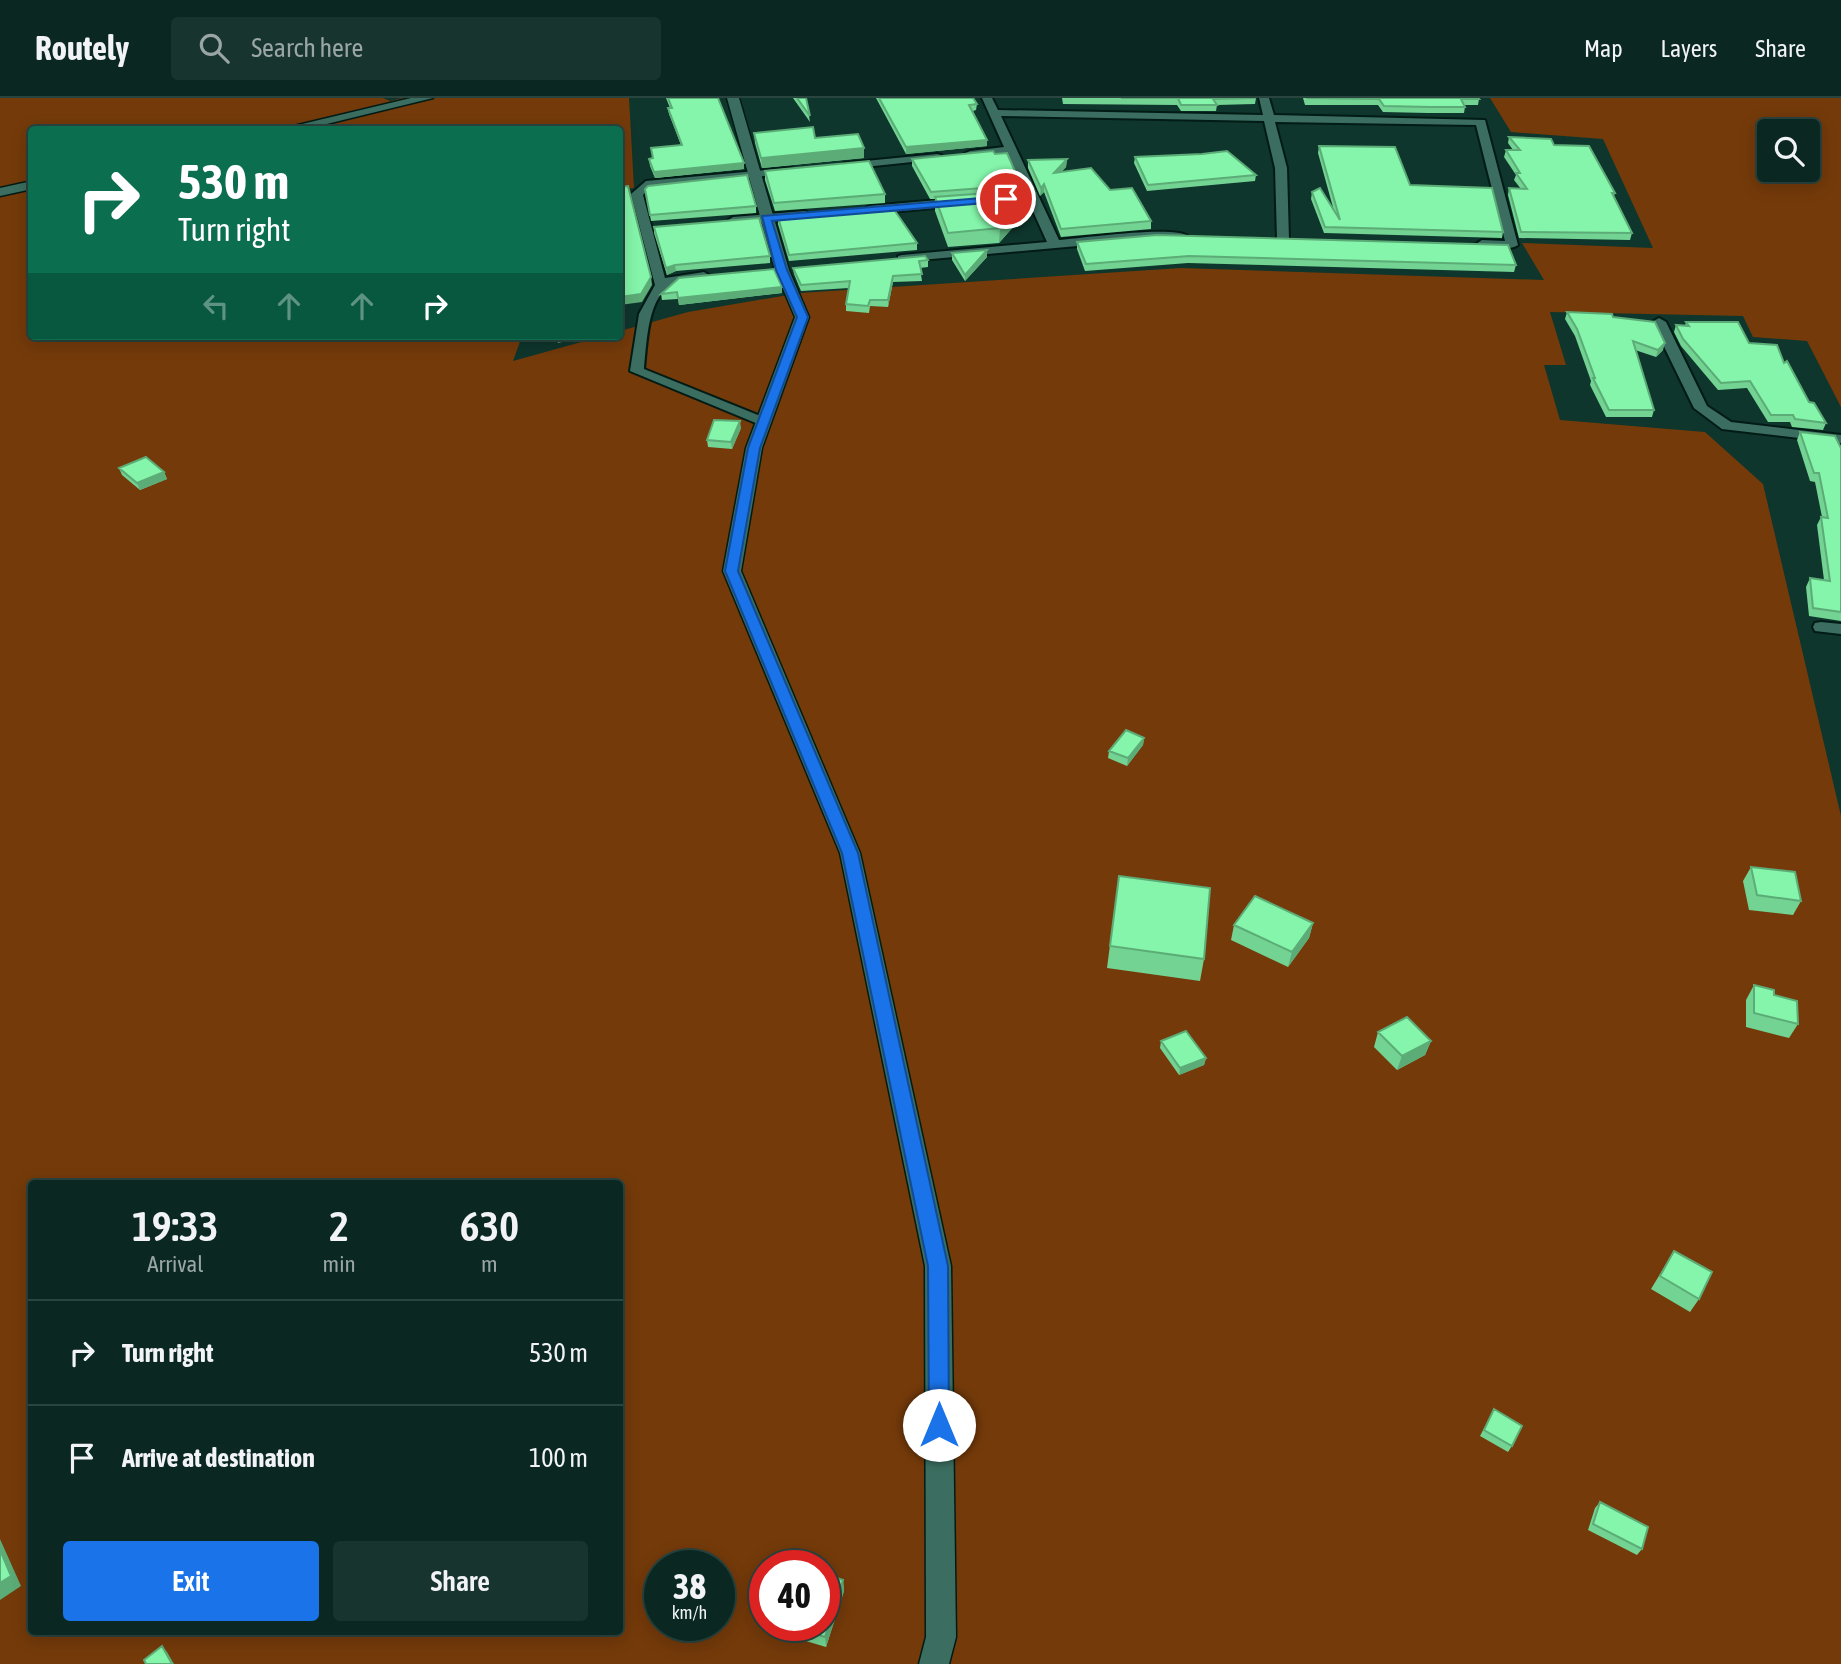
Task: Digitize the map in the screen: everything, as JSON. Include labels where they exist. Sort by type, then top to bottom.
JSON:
[{"type":"street","points":[[301,126],[427,98]]},
{"type":"street","points":[[733,98],[782,270],[802,317],[754,448],[732,571],[850,853],[938,1266],[941,1637],[934,1664]]},
{"type":"street","points":[[987,98],[1011,150],[1026,197],[1054,244]]},
{"type":"street","points":[[1264,98],[1281,168],[1284,239]]},
{"type":"street","points":[[994,113],[1481,122],[1512,245],[1472,244]]},
{"type":"street","points":[[834,167],[1011,150]]},
{"type":"street","points":[[661,285],[637,194],[646,185],[807,170]]},
{"type":"street","points":[[0,192],[28,186]]},
{"type":"street","points":[[859,211],[979,201]]},
{"type":"street","points":[[725,222],[819,214]]},
{"type":"street","points":[[644,228],[657,227]]},
{"type":"street","points":[[891,260],[1156,235],[1194,236]]},
{"type":"street","points":[[716,275],[677,278],[661,285],[644,317],[637,371],[763,422]]},
{"type":"street","points":[[1659,322],[1700,408],[1727,426],[1841,439]]},
{"type":"street","points":[[1822,627],[1841,629]]},
{"type":"shaded area","points":[[0,98],[383,98],[390,101],[402,98],[629,98],[634,188],[623,189],[623,126],[28,126],[28,340],[521,340],[513,361],[589,340],[623,340],[623,330],[688,312],[800,293],[1181,268],[1544,280],[1522,243],[1653,248],[1603,139],[1511,132],[1490,98],[1841,98],[1841,407],[1807,341],[1753,337],[1743,316],[1550,312],[1566,365],[1544,365],[1560,420],[1705,432],[1763,484],[1841,816],[1841,1664],[0,1664]]},
{"type":"building","points":[[668,98],[718,98],[744,163],[654,172],[649,159],[653,158],[651,148],[682,145],[668,108],[672,108]]},
{"type":"building","points":[[797,98],[806,98],[810,116]]},
{"type":"building","points":[[879,98],[973,98],[977,104],[969,105],[987,140],[906,147]]},
{"type":"building","points":[[1178,98],[1256,98],[1213,99],[1217,105],[1181,105]]},
{"type":"building","points":[[1306,98],[1479,99],[1461,99],[1465,107],[1430,107],[1384,106],[1379,99]]},
{"type":"building","points":[[813,127],[815,138],[858,134],[864,148],[761,158],[754,133]]},
{"type":"building","points":[[1509,137],[1551,139],[1554,145],[1589,146],[1615,193],[1612,193],[1632,233],[1521,232],[1509,188],[1527,189],[1506,150],[1520,150]]},
{"type":"building","points":[[1319,146],[1395,147],[1410,185],[1492,188],[1503,232],[1325,227],[1312,192],[1320,188],[1340,220]]},
{"type":"building","points":[[993,151],[995,154],[1007,153],[1021,185],[931,192],[912,159]]},
{"type":"building","points":[[1227,151],[1256,175],[1148,185],[1135,157],[1202,154]]},
{"type":"building","points":[[1067,159],[1054,173],[1091,168],[1110,190],[1132,188],[1151,221],[1061,229],[1044,184],[1041,188],[1028,160]]},
{"type":"building","points":[[869,161],[885,194],[774,203],[765,171]]},
{"type":"building","points":[[747,175],[756,206],[650,215],[645,189],[648,186]]},
{"type":"building","points":[[628,186],[651,277],[641,294],[623,297],[623,187]]},
{"type":"building","points":[[1027,190],[1029,195],[1000,228],[948,233],[935,197]]},
{"type":"building","points":[[893,208],[917,243],[789,255],[778,217]]},
{"type":"building","points":[[759,218],[770,256],[666,268],[654,227]]},
{"type":"building","points":[[1157,235],[1508,245],[1516,265],[1189,256],[1086,264],[1077,242]]},
{"type":"building","points":[[987,250],[965,275],[952,253]]},
{"type":"building","points":[[925,256],[928,260],[919,261],[922,274],[893,276],[888,300],[870,300],[868,306],[846,304],[850,281],[801,285],[793,268]]},
{"type":"building","points":[[774,269],[782,287],[678,298],[677,292],[661,294],[679,278]]},
{"type":"building","points":[[1567,312],[1612,314],[1613,317],[1655,322],[1665,343],[1658,350],[1633,341],[1654,410],[1609,410],[1593,378],[1577,329]]},
{"type":"building","points":[[1686,322],[1738,322],[1749,343],[1777,345],[1784,363],[1787,361],[1809,402],[1814,403],[1826,423],[1795,419],[1793,415],[1771,415],[1750,381],[1721,383],[1683,339],[1676,325],[1689,326]]},
{"type":"building","points":[[714,420],[740,421],[731,442],[707,440]]},
{"type":"building","points":[[1800,432],[1835,436],[1841,448],[1841,612],[1813,608],[1810,578],[1830,581],[1821,517],[1828,518],[1819,473],[1814,473]]},
{"type":"building","points":[[146,457],[164,472],[137,483],[119,468]]},
{"type":"building","points":[[1126,730],[1144,738],[1128,758],[1109,751]]},
{"type":"building","points":[[1751,867],[1795,872],[1801,901],[1757,895]]},
{"type":"building","points":[[1119,876],[1210,888],[1204,959],[1110,946]]},
{"type":"building","points":[[1255,896],[1313,923],[1292,952],[1234,925]]},
{"type":"building","points":[[1754,985],[1774,990],[1774,995],[1797,1001],[1798,1024],[1754,1013]]},
{"type":"building","points":[[1407,1017],[1431,1041],[1402,1056],[1378,1032]]},
{"type":"building","points":[[1186,1031],[1206,1058],[1180,1068],[1161,1041]]},
{"type":"building","points":[[1674,1251],[1712,1272],[1699,1299],[1660,1276]]},
{"type":"building","points":[[1494,1409],[1522,1426],[1512,1446],[1484,1430]]},
{"type":"building","points":[[1600,1502],[1648,1527],[1642,1549],[1593,1524]]},
{"type":"building","points":[[0,1550],[11,1576],[0,1583]]},
{"type":"building","points":[[162,1646],[172,1664],[146,1664],[144,1660]]},
{"type":"route","points":[[939,1425],[938,1266],[850,853],[732,571],[754,448],[802,317],[782,270],[766,218],[1006,199]]}]
